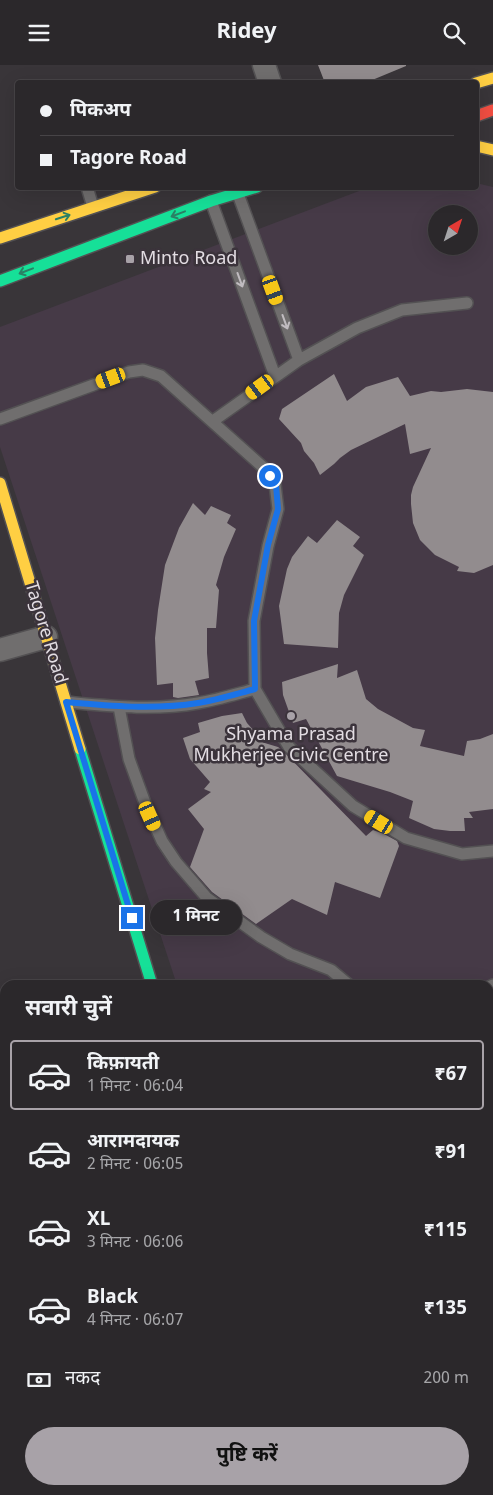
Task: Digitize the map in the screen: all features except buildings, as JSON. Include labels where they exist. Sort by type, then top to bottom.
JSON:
[{"type":"street","points":[[264,65],[269,80]]},
{"type":"street","points":[[479,82],[493,78]]},
{"type":"street","points":[[479,115],[493,111]]},
{"type":"street","points":[[479,147],[493,150]]},
{"type":"street","points":[[0,238],[139,190]]},
{"type":"street","points":[[0,281],[211,201],[249,190]]},
{"type":"street","name":"Tagore Road","points":[[0,483],[150,980]]},
{"type":"street","points":[[0,650],[46,637]]},
{"type":"lane","points":[[88,190],[93,207]]},
{"type":"lane","points":[[238,194],[298,360]]},
{"type":"lane","points":[[211,201],[275,376]]},
{"type":"lane","points":[[213,421],[298,360],[356,328],[402,310],[467,303]]},
{"type":"lane","points":[[0,419],[129,372],[143,370],[161,377],[213,421],[264,468],[276,485],[278,509],[268,545],[254,621],[255,689],[289,747],[353,805],[406,838],[462,854],[493,851]]},
{"type":"lane","points":[[66,702],[119,707],[164,707],[199,703],[255,689]]},
{"type":"lane","points":[[119,707],[129,759],[144,803],[162,841],[176,862],[207,898],[261,937],[290,954],[331,970],[343,980]]},
{"type":"shaded area","name":"Shyama Prasad Mukherjee Civic Centre","points":[[479,184],[493,187],[493,980],[175,980],[0,447],[0,327],[362,190],[479,190]]},
{"type":"traffic: fast","points":[[0,281],[211,201],[247,190]]},
{"type":"traffic: fast","points":[[80,749],[150,980]]},
{"type":"traffic: slow","points":[[479,82],[493,78]]},
{"type":"traffic: slow","points":[[479,147],[493,150]]},
{"type":"traffic: slow","points":[[0,238],[146,190]]},
{"type":"traffic: slow","points":[[0,483],[80,749]]},
{"type":"traffic: jam","points":[[479,115],[493,110]]},
{"type":"place","name":"Minto Road","points":[[130,259]]},
{"type":"place","name":"Shyama Prasad Mukherjee Civic Centre","points":[[291,716]]},
{"type":"route","points":[[132,918],[66,702],[119,707],[164,707],[199,703],[255,689],[254,621],[268,545],[278,509],[276,485],[270,476]]}]
